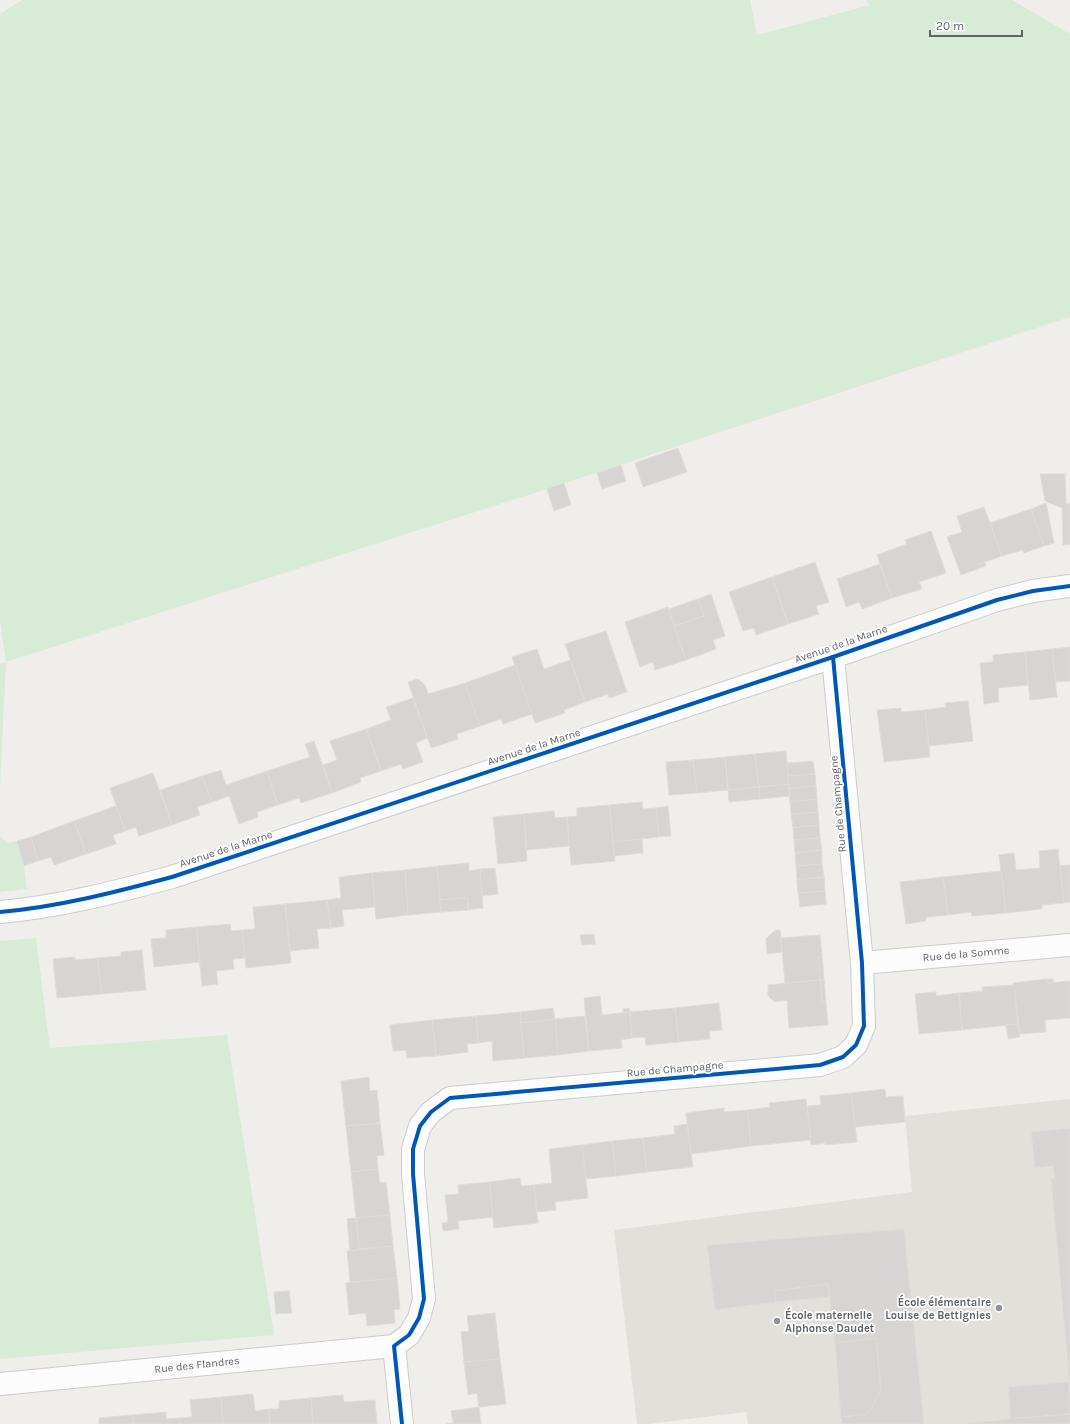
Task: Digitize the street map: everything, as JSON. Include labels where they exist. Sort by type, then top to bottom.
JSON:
[{"type":"street","name":"Avenue de la Marne","points":[[0,912],[56,904],[112,893],[172,877],[833,657],[997,600],[1033,591],[1070,586]]},
{"type":"street","name":"Rue de Champagne","points":[[394,1346],[409,1336],[419,1318],[424,1299],[413,1174],[413,1149],[420,1126],[430,1112],[450,1098],[820,1065],[843,1056],[856,1045],[864,1026],[862,963],[833,657]]},
{"type":"street","name":"Rue de la Somme","points":[[862,963],[1070,946]]},
{"type":"street","name":"Rue des Flandres","points":[[0,1384],[394,1346]]},
{"type":"street","points":[[394,1346],[402,1424]]},
{"type":"shaded area","points":[[1070,1099],[1070,1424],[748,1424],[746,1412],[648,1424],[637,1424],[614,1230],[912,1192],[905,1116]]},
{"type":"green space","points":[[22,0],[750,0],[757,35],[870,5],[866,0],[1012,0],[1070,34],[1070,317],[547,489],[6,662],[0,620],[0,14]]},
{"type":"green space","points":[[6,662],[0,786],[0,664]]},
{"type":"green space","points":[[0,836],[7,843],[17,841],[24,866],[27,889],[0,892]]},
{"type":"green space","points":[[36,938],[50,1048],[227,1035],[274,1335],[0,1359],[0,941]]},
{"type":"building","points":[[678,448],[687,472],[643,487],[635,463]]},
{"type":"building","points":[[621,465],[626,481],[602,489],[597,473]]},
{"type":"building","points":[[1040,474],[1065,474],[1066,504],[1070,503],[1070,544],[1063,545],[1062,508],[1045,501]]},
{"type":"building","points":[[564,483],[571,505],[554,511],[547,489]]},
{"type":"building","points":[[1046,503],[1054,543],[1044,546],[1031,509]]},
{"type":"building","points":[[984,507],[1002,556],[979,564],[980,568],[961,575],[947,537],[962,532],[957,516]]},
{"type":"building","points":[[1031,509],[1044,546],[1024,553],[1023,550],[1002,556],[990,523]]},
{"type":"building","points":[[931,531],[946,573],[919,582],[922,589],[892,598],[877,555],[907,544],[905,540]]},
{"type":"building","points":[[815,562],[829,602],[816,606],[819,614],[788,624],[772,577]]},
{"type":"building","points":[[985,562],[986,566],[980,568],[979,564]]},
{"type":"building","points":[[880,564],[892,598],[862,609],[859,602],[846,607],[837,579]]},
{"type":"building","points":[[772,577],[788,624],[756,635],[754,628],[743,631],[729,592]]},
{"type":"building","points":[[711,594],[725,636],[713,640],[716,649],[686,660],[674,626],[704,616],[698,599]]},
{"type":"building","points":[[698,599],[704,616],[674,626],[669,609]]},
{"type":"building","points":[[668,607],[686,660],[655,670],[653,662],[640,667],[625,622]]},
{"type":"building","points":[[606,631],[627,692],[609,698],[608,694],[585,702],[565,644]]},
{"type":"building","points":[[1070,647],[1070,681],[1056,682],[1052,649]]},
{"type":"building","points":[[537,649],[544,669],[570,660],[585,702],[564,710],[565,713],[535,723],[512,657]]},
{"type":"building","points":[[1052,649],[1057,697],[1030,700],[1025,652]]},
{"type":"building","points":[[1025,652],[1028,685],[998,688],[999,702],[984,704],[980,663],[993,662],[993,655]]},
{"type":"building","points":[[515,665],[532,714],[503,724],[501,719],[480,726],[465,683]]},
{"type":"building","points":[[418,679],[425,685],[428,694],[465,683],[480,726],[457,734],[458,739],[431,748],[408,682]]},
{"type":"building","points":[[413,698],[427,738],[416,743],[423,762],[403,769],[401,764],[381,771],[366,729],[391,720],[386,707]]},
{"type":"building","points":[[968,701],[973,741],[929,746],[925,710],[946,707],[945,703]]},
{"type":"building","points":[[901,708],[901,712],[925,710],[930,757],[884,762],[877,710]]},
{"type":"building","points":[[366,729],[381,771],[360,778],[361,782],[332,793],[323,765],[337,760],[330,741]]},
{"type":"building","points":[[314,741],[332,793],[301,803],[299,798],[278,805],[267,771],[310,757],[305,744]]},
{"type":"building","points":[[786,751],[789,784],[759,787],[755,754]]},
{"type":"building","points":[[755,754],[759,787],[728,790],[725,757]]},
{"type":"building","points":[[725,757],[728,790],[697,793],[693,760]]},
{"type":"building","points":[[693,760],[697,793],[669,795],[666,762]]},
{"type":"building","points":[[813,761],[815,774],[788,776],[787,763]]},
{"type":"building","points":[[221,770],[226,785],[267,771],[278,805],[257,812],[258,817],[239,824],[229,796],[212,802],[202,776]]},
{"type":"building","points":[[153,773],[172,825],[139,836],[136,827],[125,831],[110,788]]},
{"type":"building","points":[[815,774],[816,786],[789,789],[788,776]]},
{"type":"building","points":[[202,776],[212,802],[197,807],[200,815],[172,825],[160,790]]},
{"type":"building","points":[[789,784],[790,796],[760,799],[759,787]]},
{"type":"building","points":[[816,786],[817,799],[790,802],[789,789]]},
{"type":"building","points":[[759,787],[760,799],[729,802],[728,790]]},
{"type":"building","points":[[817,799],[818,812],[791,814],[790,802]]},
{"type":"building","points":[[642,802],[643,809],[656,808],[659,837],[613,842],[609,805]]},
{"type":"building","points":[[609,805],[615,861],[571,865],[567,817],[577,816],[577,808]]},
{"type":"building","points":[[116,806],[125,831],[113,835],[116,844],[86,854],[74,821]]},
{"type":"building","points":[[668,806],[671,836],[659,837],[656,808]]},
{"type":"building","points":[[554,811],[555,818],[567,817],[569,846],[527,850],[524,814]]},
{"type":"building","points":[[818,812],[819,825],[793,828],[791,814]]},
{"type":"building","points":[[524,814],[527,861],[498,864],[493,817]]},
{"type":"building","points":[[74,821],[86,854],[54,865],[51,857],[38,861],[31,837]]},
{"type":"building","points":[[819,825],[820,838],[794,840],[793,828]]},
{"type":"building","points":[[31,837],[38,861],[24,866],[17,841]]},
{"type":"building","points":[[820,838],[822,850],[795,853],[794,840]]},
{"type":"building","points":[[642,839],[643,853],[614,856],[613,842]]},
{"type":"building","points":[[1058,849],[1064,903],[1042,905],[1042,909],[1006,913],[999,855],[1014,853],[1016,870],[1040,868],[1039,851]]},
{"type":"building","points":[[822,850],[822,864],[796,866],[795,853]]},
{"type":"building","points":[[469,863],[469,871],[480,869],[483,908],[468,910],[468,898],[440,900],[437,866]]},
{"type":"building","points":[[822,864],[824,877],[797,880],[796,866]]},
{"type":"building","points":[[1070,865],[1070,902],[1064,903],[1060,866]]},
{"type":"building","points":[[437,866],[441,912],[408,915],[405,870]]},
{"type":"building","points":[[495,868],[498,894],[482,896],[480,869]]},
{"type":"building","points":[[405,870],[408,915],[376,919],[372,873]]},
{"type":"building","points":[[1001,871],[1006,913],[972,916],[971,912],[948,915],[943,877]]},
{"type":"building","points":[[372,873],[375,907],[342,910],[344,926],[331,928],[327,900],[341,898],[339,877]]},
{"type":"building","points":[[824,877],[825,891],[798,893],[797,880]]},
{"type":"building","points":[[943,877],[948,915],[926,917],[926,921],[906,924],[900,882]]},
{"type":"building","points":[[825,891],[826,904],[800,907],[798,893]]},
{"type":"building","points":[[468,898],[468,910],[441,912],[440,900]]},
{"type":"building","points":[[327,900],[331,928],[317,929],[319,948],[290,951],[285,904]]},
{"type":"building","points":[[285,904],[291,963],[246,968],[242,930],[255,929],[253,907]]},
{"type":"building","points":[[230,924],[231,931],[242,930],[245,958],[233,959],[234,969],[216,971],[218,984],[202,986],[196,927]]},
{"type":"building","points":[[196,927],[200,962],[154,967],[151,939],[166,938],[166,930]]},
{"type":"building","points":[[777,930],[780,930],[782,952],[767,954],[766,939]]},
{"type":"building","points":[[594,934],[595,944],[582,945],[580,935]]},
{"type":"building","points":[[820,935],[822,956],[818,957],[820,980],[785,983],[781,938]]},
{"type":"building","points":[[142,950],[146,990],[102,994],[97,958],[121,956],[121,952]]},
{"type":"building","points":[[822,956],[824,979],[820,980],[818,957]]},
{"type":"building","points":[[75,957],[75,960],[97,958],[102,994],[57,998],[53,959]]},
{"type":"building","points":[[824,979],[826,1003],[822,1003],[820,980]]},
{"type":"building","points":[[1047,979],[1048,983],[1070,981],[1070,1018],[1045,1020],[1046,1032],[1020,1034],[1013,983]]},
{"type":"building","points":[[1047,979],[1053,979],[1053,983],[1048,983]]},
{"type":"building","points":[[820,980],[822,1003],[826,1003],[828,1025],[789,1028],[787,1000],[775,1002],[768,996],[768,985]]},
{"type":"building","points":[[1014,985],[1018,1024],[962,1030],[959,993],[983,991],[982,987]]},
{"type":"building","points":[[936,992],[936,996],[959,993],[962,1030],[919,1034],[915,994]]},
{"type":"building","points":[[600,996],[602,1015],[630,1012],[632,1038],[621,1040],[622,1048],[589,1051],[584,998]]},
{"type":"building","points":[[719,1003],[722,1030],[709,1031],[710,1039],[679,1042],[675,1008]]},
{"type":"building","points":[[553,1008],[555,1019],[521,1023],[520,1012]]},
{"type":"building","points":[[629,1008],[630,1012],[623,1013],[623,1009]]},
{"type":"building","points":[[675,1008],[679,1042],[646,1045],[645,1037],[632,1038],[630,1012]]},
{"type":"building","points":[[520,1012],[524,1058],[493,1061],[492,1041],[478,1043],[476,1016]]},
{"type":"building","points":[[476,1016],[478,1043],[467,1044],[468,1052],[436,1056],[432,1020]]},
{"type":"building","points":[[585,1016],[589,1051],[558,1055],[555,1019]]},
{"type":"building","points":[[555,1019],[558,1055],[524,1058],[521,1023]]},
{"type":"building","points":[[432,1020],[436,1056],[407,1058],[406,1050],[393,1051],[390,1025]]},
{"type":"building","points":[[1018,1024],[1020,1037],[1008,1039],[1006,1025]]},
{"type":"building","points":[[369,1077],[370,1091],[377,1090],[380,1123],[346,1126],[341,1081]]},
{"type":"building","points":[[885,1089],[886,1097],[903,1096],[905,1122],[855,1127],[851,1093]]},
{"type":"building","points":[[851,1093],[857,1142],[811,1145],[807,1106],[821,1105],[820,1096]]},
{"type":"building","points":[[806,1099],[811,1140],[751,1146],[747,1110],[770,1107],[769,1103]]},
{"type":"building","points":[[724,1108],[724,1112],[747,1110],[751,1146],[691,1154],[686,1113]]},
{"type":"building","points":[[380,1123],[384,1155],[377,1156],[378,1169],[351,1172],[346,1126]]},
{"type":"building","points":[[687,1124],[693,1167],[647,1172],[643,1138],[675,1134],[674,1126]]},
{"type":"building","points":[[1070,1128],[1070,1387],[1051,1179],[1055,1179],[1053,1166],[1035,1168],[1031,1132]]},
{"type":"building","points":[[643,1138],[647,1172],[616,1176],[612,1141]]},
{"type":"building","points":[[612,1141],[616,1176],[586,1179],[582,1145]]},
{"type":"building","points":[[582,1145],[588,1198],[555,1202],[556,1210],[537,1212],[534,1185],[552,1183],[549,1149]]},
{"type":"building","points":[[378,1169],[380,1183],[386,1182],[390,1215],[356,1218],[351,1172]]},
{"type":"building","points":[[520,1178],[521,1186],[534,1185],[538,1223],[494,1228],[489,1182]]},
{"type":"building","points":[[489,1182],[493,1217],[458,1221],[459,1229],[443,1231],[442,1223],[448,1222],[445,1195],[459,1194],[458,1185]]},
{"type":"building","points":[[390,1215],[393,1246],[359,1249],[356,1218]]},
{"type":"building","points":[[356,1218],[359,1249],[350,1251],[347,1219]]},
{"type":"building","points":[[904,1229],[924,1424],[842,1424],[841,1417],[868,1414],[881,1390],[876,1338],[835,1343],[828,1284],[774,1291],[776,1302],[715,1310],[707,1245]]},
{"type":"building","points":[[393,1246],[397,1278],[350,1282],[347,1251]]},
{"type":"building","points":[[397,1278],[400,1309],[394,1310],[395,1323],[367,1326],[366,1313],[349,1315],[346,1283]]},
{"type":"building","points":[[828,1284],[829,1297],[776,1302],[774,1291]]},
{"type":"building","points":[[289,1291],[292,1313],[276,1314],[274,1292]]},
{"type":"building","points":[[495,1313],[500,1359],[464,1362],[461,1332],[469,1331],[467,1316]]},
{"type":"building","points":[[876,1338],[881,1390],[868,1414],[841,1417],[835,1343]]},
{"type":"building","points":[[500,1359],[506,1404],[479,1407],[477,1393],[468,1395],[464,1362]]},
{"type":"building","points":[[1069,1382],[1070,1414],[1011,1419],[1008,1387]]},
{"type":"building","points":[[253,1394],[255,1411],[269,1409],[270,1424],[223,1424],[221,1397]]},
{"type":"building","points":[[343,1395],[344,1402],[375,1400],[377,1424],[313,1424],[311,1398]]},
{"type":"building","points":[[221,1397],[223,1424],[180,1424],[179,1418],[192,1417],[190,1400]]},
{"type":"building","points":[[311,1398],[313,1424],[270,1424],[269,1409],[279,1409],[279,1401]]},
{"type":"building","points":[[479,1407],[481,1424],[446,1424],[453,1423],[451,1411]]},
{"type":"building","points":[[166,1412],[166,1419],[179,1418],[180,1424],[133,1424],[132,1415]]},
{"type":"building","points":[[1070,1414],[1070,1424],[965,1424],[1011,1419]]},
{"type":"building","points":[[132,1415],[133,1424],[99,1424],[99,1418]]},
{"type":"cycle path","points":[[0,912],[65,903],[172,877],[833,657],[997,600],[1033,591],[1070,586]]},
{"type":"cycle path","points":[[402,1424],[394,1346],[409,1335],[419,1318],[424,1299],[413,1174],[413,1149],[420,1126],[431,1112],[450,1098],[820,1065],[843,1057],[856,1045],[864,1026],[862,963],[833,657]]},
{"type":"place","name":"École élémentaire Louise de Bettignies","points":[[999,1308]]},
{"type":"place","name":"École maternelle Alphonse Daudet","points":[[777,1321]]}]
